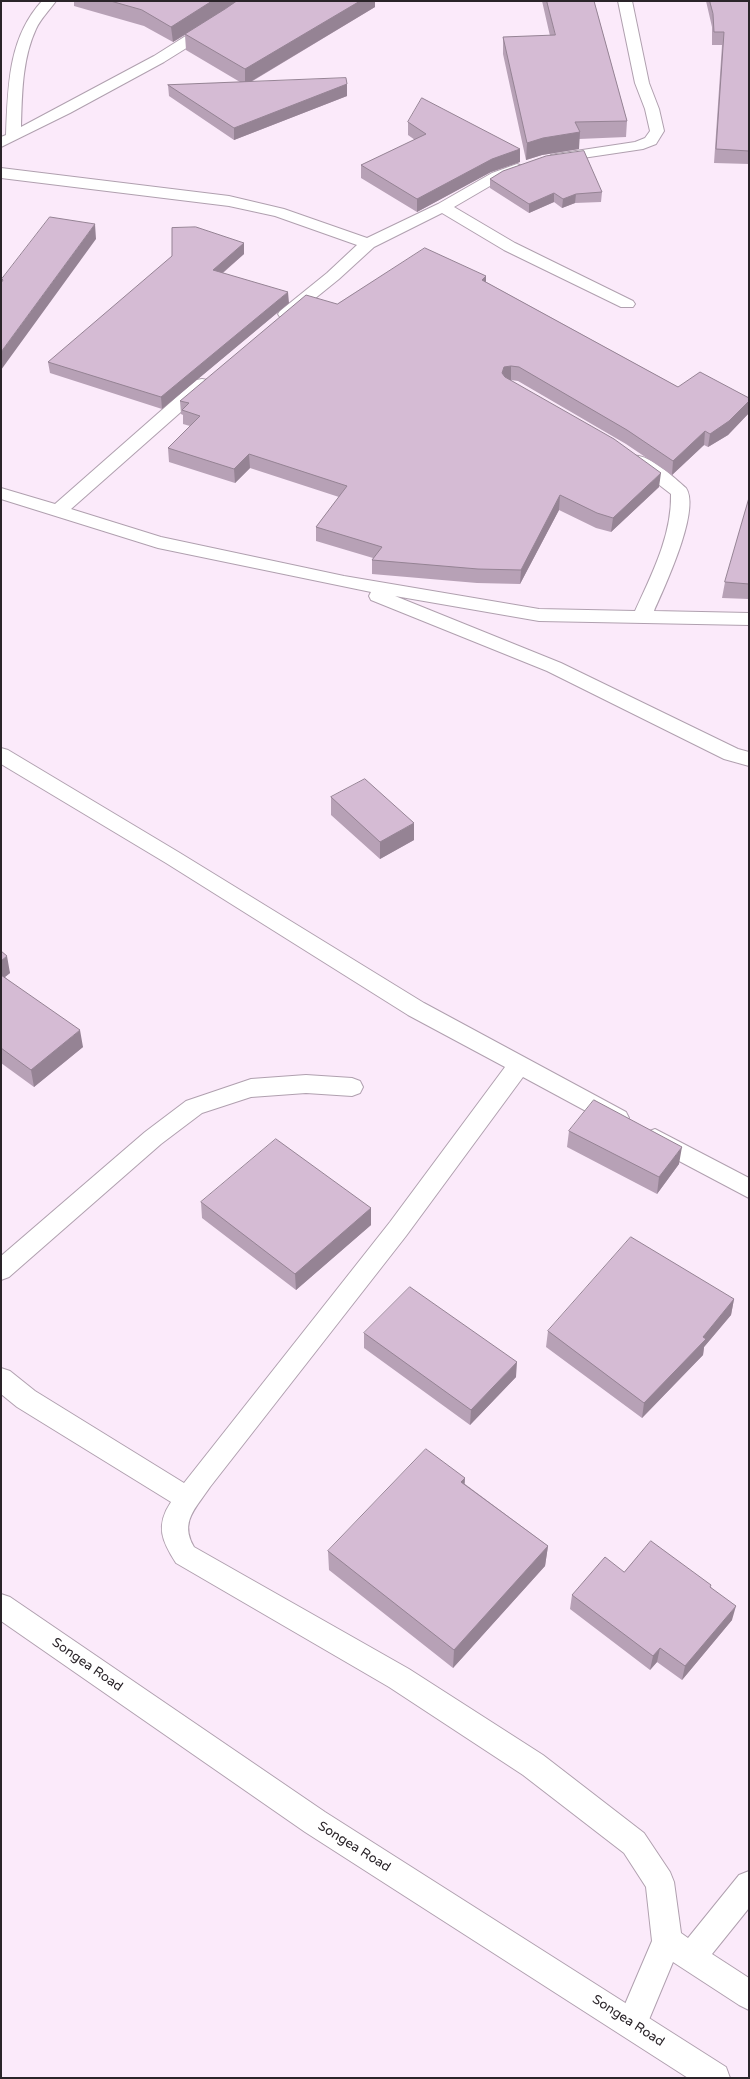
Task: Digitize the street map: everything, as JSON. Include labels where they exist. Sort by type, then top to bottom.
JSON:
[{"type":"main road","points":[[7,139],[15,82],[21,53],[32,24],[49,1]]},
{"type":"main road","points":[[7,139],[138,72],[250,1]]},
{"type":"main road","points":[[542,160],[638,146],[651,141],[657,131],[652,109],[642,83],[625,1]]},
{"type":"main road","points":[[272,326],[333,276],[368,244],[442,207],[497,176],[527,165]]},
{"type":"main road","points":[[1,173],[229,201],[278,212],[368,244]]},
{"type":"main road","points":[[442,207],[469,226],[593,285],[627,304]]},
{"type":"main road","points":[[58,511],[214,374]]},
{"type":"main road","points":[[620,450],[659,474],[680,492],[682,504],[663,571],[642,616]]},
{"type":"main road","points":[[1,493],[158,542],[344,582],[540,615],[642,616],[749,620]]},
{"type":"main road","points":[[344,582],[554,667],[731,754],[749,759]]},
{"type":"main road","points":[[1,755],[173,858],[416,1009],[749,1189]]},
{"type":"main road","points":[[519,1065],[398,1229],[264,1397],[188,1499],[175,1518],[175,1538],[186,1555],[398,1678],[533,1765],[634,1844],[660,1882],[679,1949],[749,1996]]},
{"type":"main road","points":[[1,1270],[153,1138],[194,1107],[251,1088],[306,1084],[352,1087]]},
{"type":"main road","points":[[1,1379],[26,1399],[188,1499]]},
{"type":"main road","name":"Songea Road","points":[[1,1606],[315,1822],[632,2023],[715,2078]]},
{"type":"main road","points":[[632,2023],[679,1949],[749,1885]]},
{"type":"building","points":[[111,1],[212,1],[171,27],[142,10]]},
{"type":"building","points":[[237,1],[360,1],[245,69],[185,34]]},
{"type":"building","points":[[547,1],[594,1],[627,121],[575,122],[580,132],[543,138],[527,143],[503,37],[555,35]]},
{"type":"building","points":[[710,1],[749,1],[749,151],[716,149],[724,32],[714,32],[713,14]]},
{"type":"building","points":[[346,78],[347,84],[234,128],[168,85]]},
{"type":"building","points":[[422,98],[520,149],[492,159],[417,199],[361,165],[426,134],[408,122]]},
{"type":"building","points":[[584,151],[602,192],[576,194],[563,199],[554,193],[529,204],[490,179],[503,171],[546,156]]},
{"type":"building","points":[[50,217],[95,224],[1,352],[2,279]]},
{"type":"building","points":[[196,227],[244,243],[213,270],[288,292],[161,397],[48,362],[172,256],[172,228]]},
{"type":"building","points":[[425,248],[486,276],[482,280],[678,387],[700,372],[749,398],[749,401],[729,421],[710,434],[705,431],[673,461],[627,430],[519,367],[504,367],[502,373],[505,377],[614,439],[661,473],[613,518],[597,513],[560,495],[521,570],[478,569],[372,560],[382,547],[316,527],[347,486],[249,454],[234,469],[168,448],[200,416],[182,410],[189,403],[180,401],[306,295],[337,304]]},
{"type":"building","points":[[749,498],[749,584],[725,582]]},
{"type":"building","points":[[365,779],[414,823],[380,842],[331,797]]},
{"type":"building","points":[[1,951],[7,956],[1,961]]},
{"type":"building","points":[[1,975],[80,1030],[31,1070],[1,1048]]},
{"type":"building","points":[[594,1100],[682,1147],[659,1177],[569,1131]]},
{"type":"building","points":[[276,1139],[371,1208],[295,1274],[201,1202]]},
{"type":"building","points":[[631,1237],[734,1299],[703,1337],[706,1339],[644,1403],[548,1331]]},
{"type":"building","points":[[410,1287],[517,1362],[471,1410],[364,1333]]},
{"type":"building","points":[[426,1449],[465,1478],[461,1482],[548,1546],[454,1650],[328,1551]]},
{"type":"building","points":[[651,1541],[711,1585],[710,1587],[736,1606],[685,1666],[660,1648],[653,1656],[572,1595],[605,1557],[624,1572]]}]
